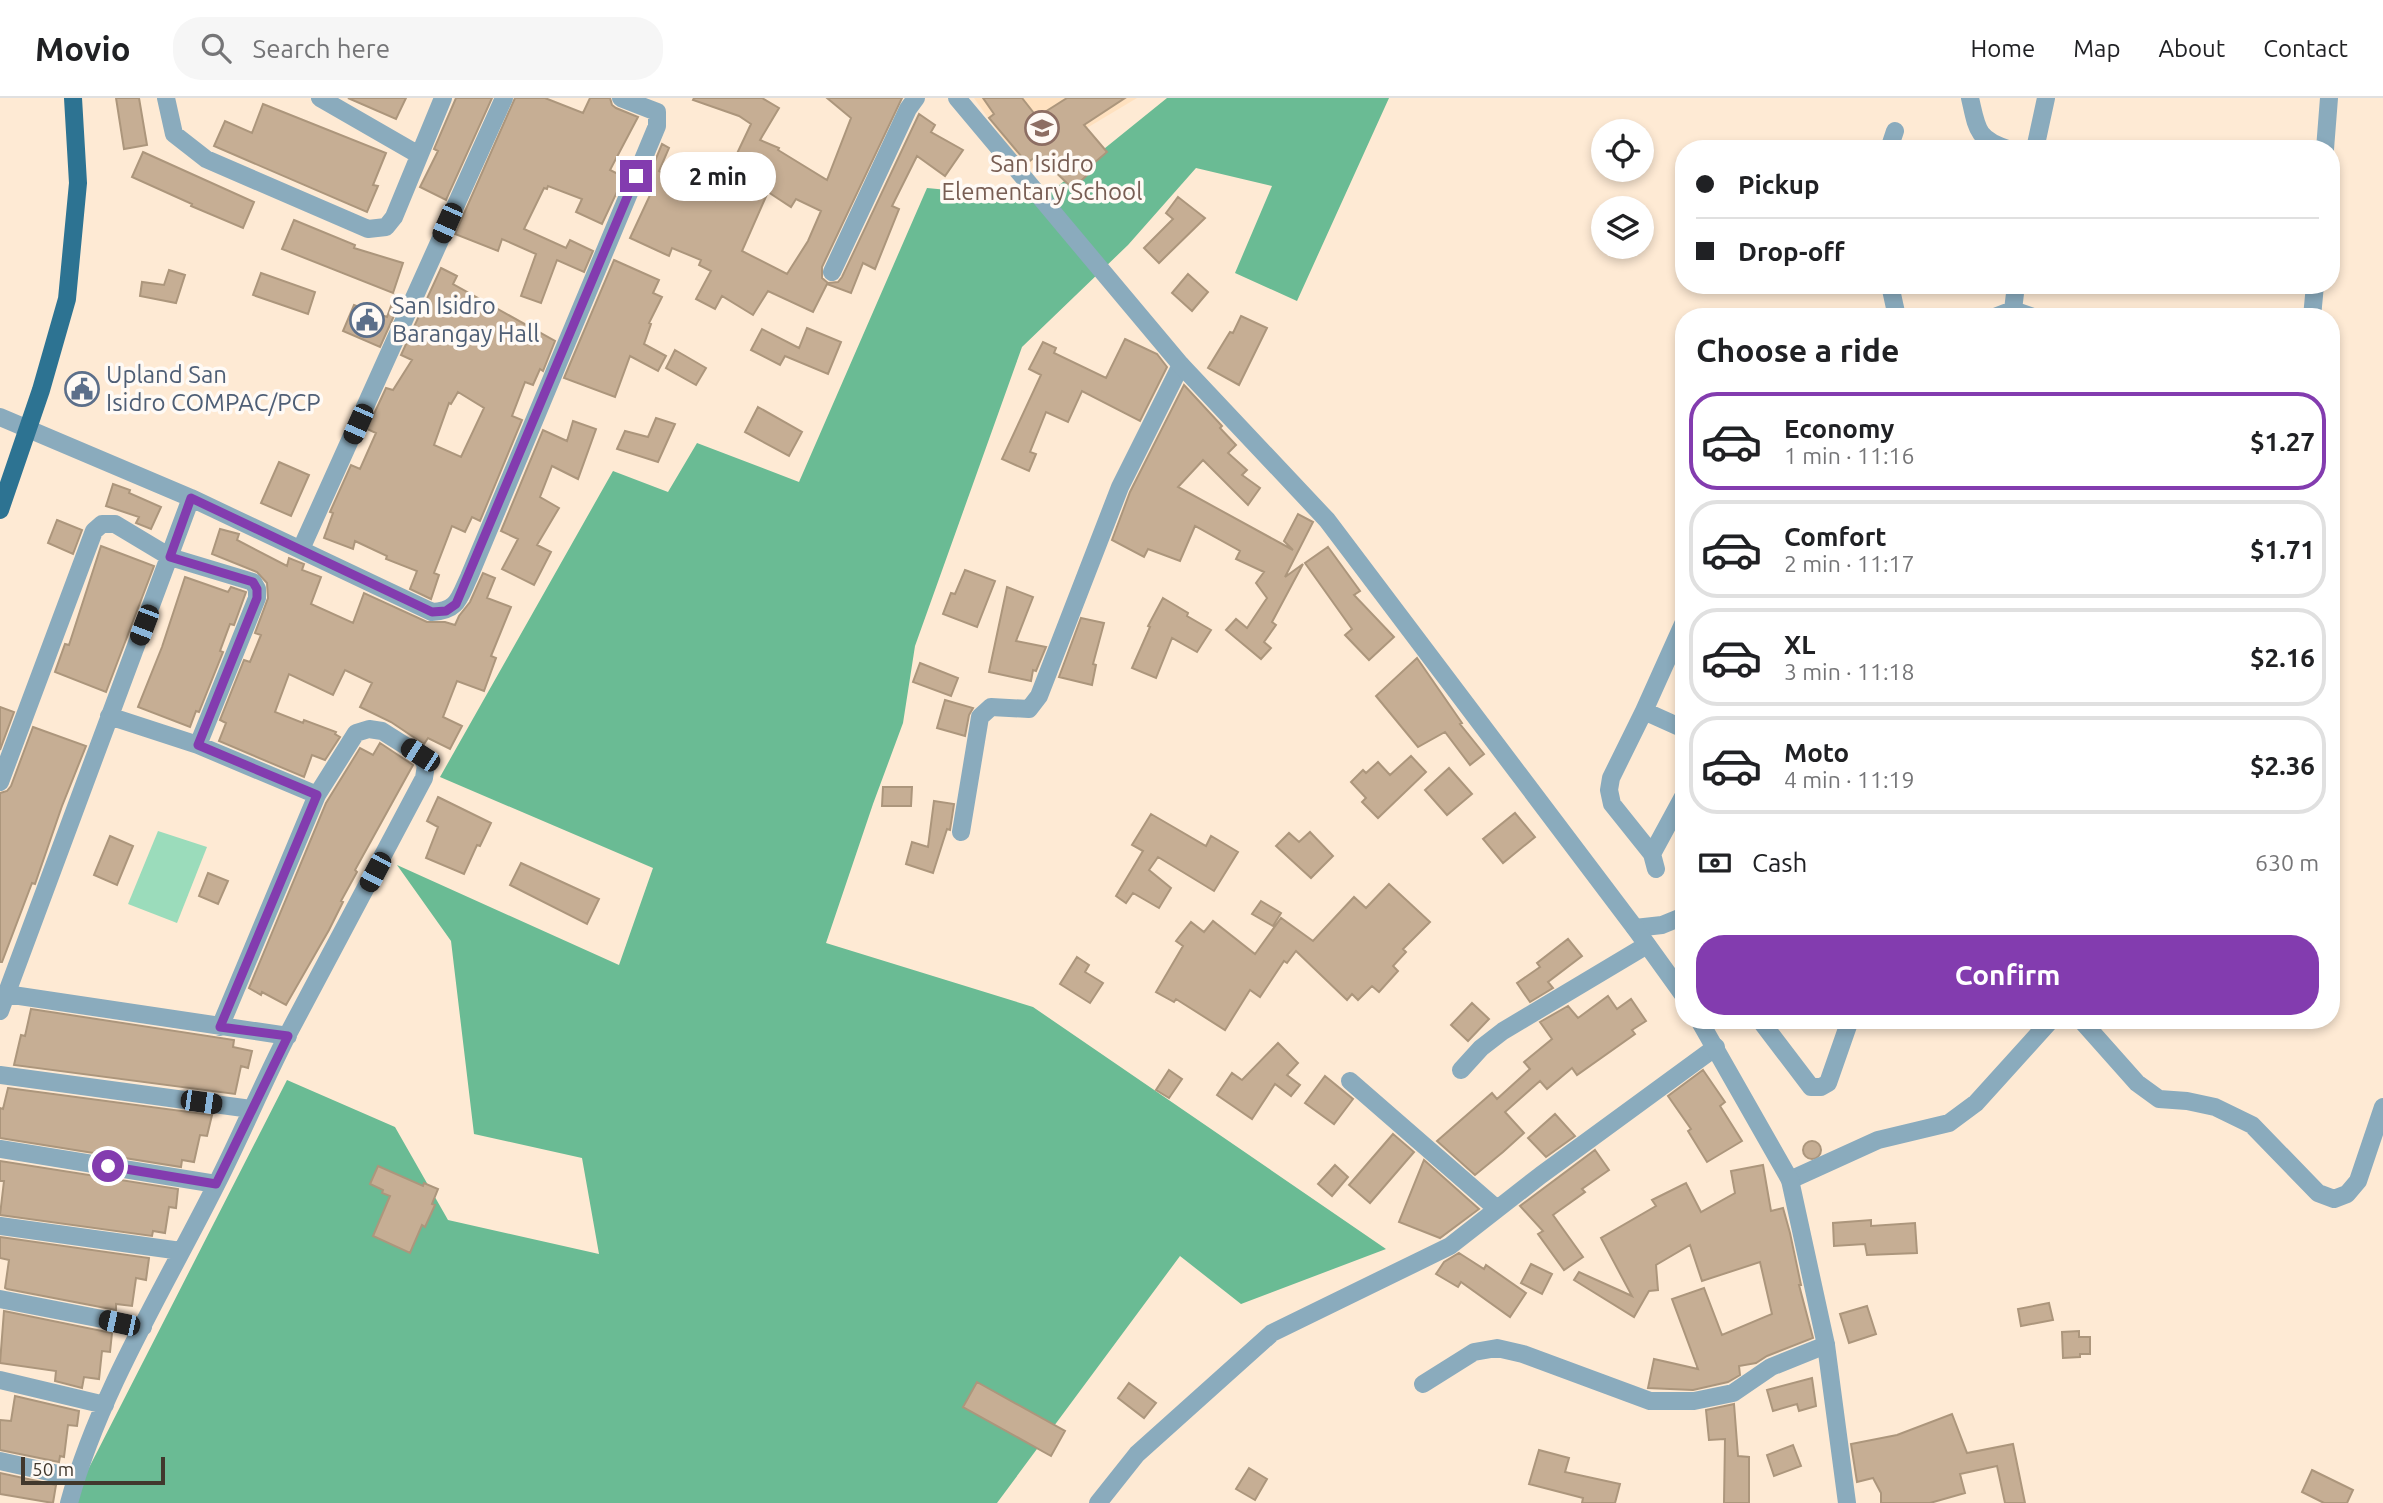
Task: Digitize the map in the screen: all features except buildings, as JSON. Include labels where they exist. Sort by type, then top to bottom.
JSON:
[{"type":"main road","points":[[0,510],[29,428],[67,299],[78,183],[73,98]]},
{"type":"street","points":[[166,98],[174,134],[206,159],[368,229],[386,227],[394,217],[443,98]]},
{"type":"street","points":[[320,98],[419,155]]},
{"type":"street","points":[[301,549],[504,98]]},
{"type":"street","points":[[0,418],[191,498],[432,612],[446,611],[456,604],[657,126],[657,112],[621,98]]},
{"type":"street","points":[[832,272],[896,133],[916,98]]},
{"type":"street","points":[[957,98],[1181,365],[1326,520],[1647,945],[1675,978]]},
{"type":"street","points":[[1970,98],[1977,126],[1986,140]]},
{"type":"street","points":[[2037,140],[2046,98]]},
{"type":"street","points":[[2326,140],[2329,98]]},
{"type":"street","points":[[1892,140],[1895,131]]},
{"type":"street","points":[[961,832],[980,717],[991,708],[1029,709],[1039,696],[1120,487],[1181,365]]},
{"type":"street","points":[[191,498],[3,1002],[288,1036]]},
{"type":"street","points":[[0,782],[94,531],[102,524],[115,524],[170,557],[253,582],[257,589],[257,598],[198,745]]},
{"type":"street","points":[[1675,642],[1611,778],[1609,790],[1612,804],[1654,862],[1675,815]]},
{"type":"street","points":[[1644,711],[1675,725]]},
{"type":"street","points":[[109,716],[198,745],[317,795]]},
{"type":"street","points":[[69,1503],[105,1405],[143,1327],[288,1036],[424,778],[426,765],[420,755],[382,731],[369,729],[356,733],[317,795],[220,1027]]},
{"type":"street","points":[[1635,928],[1662,925],[1675,920]]},
{"type":"street","points":[[1461,1070],[1481,1048],[1503,1031],[1647,945]]},
{"type":"street","points":[[1705,1029],[1790,1180],[1826,1345],[1847,1503]]},
{"type":"street","points":[[1767,1029],[1811,1087],[1821,1087],[1828,1083],[1847,1029]]},
{"type":"street","points":[[1790,1180],[1878,1140],[1949,1123],[1976,1103],[2043,1029]]},
{"type":"street","points":[[2089,1029],[2137,1083],[2159,1099],[2215,1107],[2252,1125],[2318,1193],[2334,1199],[2347,1194],[2358,1181],[2383,1107]]},
{"type":"street","points":[[1098,1503],[1137,1454],[1272,1333],[1450,1246],[1716,1047]]},
{"type":"street","points":[[0,1075],[251,1110]]},
{"type":"street","points":[[1350,1081],[1497,1209]]},
{"type":"street","points":[[0,1149],[216,1184]]},
{"type":"street","points":[[0,1226],[181,1251]]},
{"type":"street","points":[[0,1299],[143,1327]]},
{"type":"street","points":[[1423,1384],[1474,1352],[1497,1348],[1523,1354],[1650,1401],[1694,1401],[1734,1393],[1771,1367],[1826,1345]]},
{"type":"street","points":[[0,1380],[105,1405]]},
{"type":"street","points":[[0,1461],[76,1478]]},
{"type":"shaded area","name":"San Isidro Elementary School","points":[[974,98],[1137,98],[1065,141],[1027,173]]},
{"type":"green space","points":[[1167,98],[1389,98],[1297,301],[1235,273],[1272,186],[1196,168],[1128,245],[1022,347],[915,646],[903,723],[826,943],[1033,1007],[1386,1249],[1241,1304],[1180,1256],[997,1503],[71,1503],[287,1080],[395,1127],[448,1220],[599,1254],[582,1158],[474,1134],[451,941],[397,865],[619,965],[653,868],[440,777],[613,471],[668,492],[697,443],[799,482],[927,188],[1042,199]]},
{"type":"green space","points":[[158,831],[207,847],[177,923],[128,904]]},
{"type":"place","name":"San Isidro Elementary School","points":[[1042,128]]},
{"type":"place","name":"San Isidro Barangay Hall","points":[[367,320]]},
{"type":"place","name":"Upland San Isidro COMPAC/PCP","points":[[82,389]]},
{"type":"route","points":[[108,1166],[216,1184],[288,1036],[220,1027],[317,795],[198,745],[257,598],[257,589],[253,582],[170,557],[191,498],[432,612],[446,611],[456,604],[636,176]]}]
